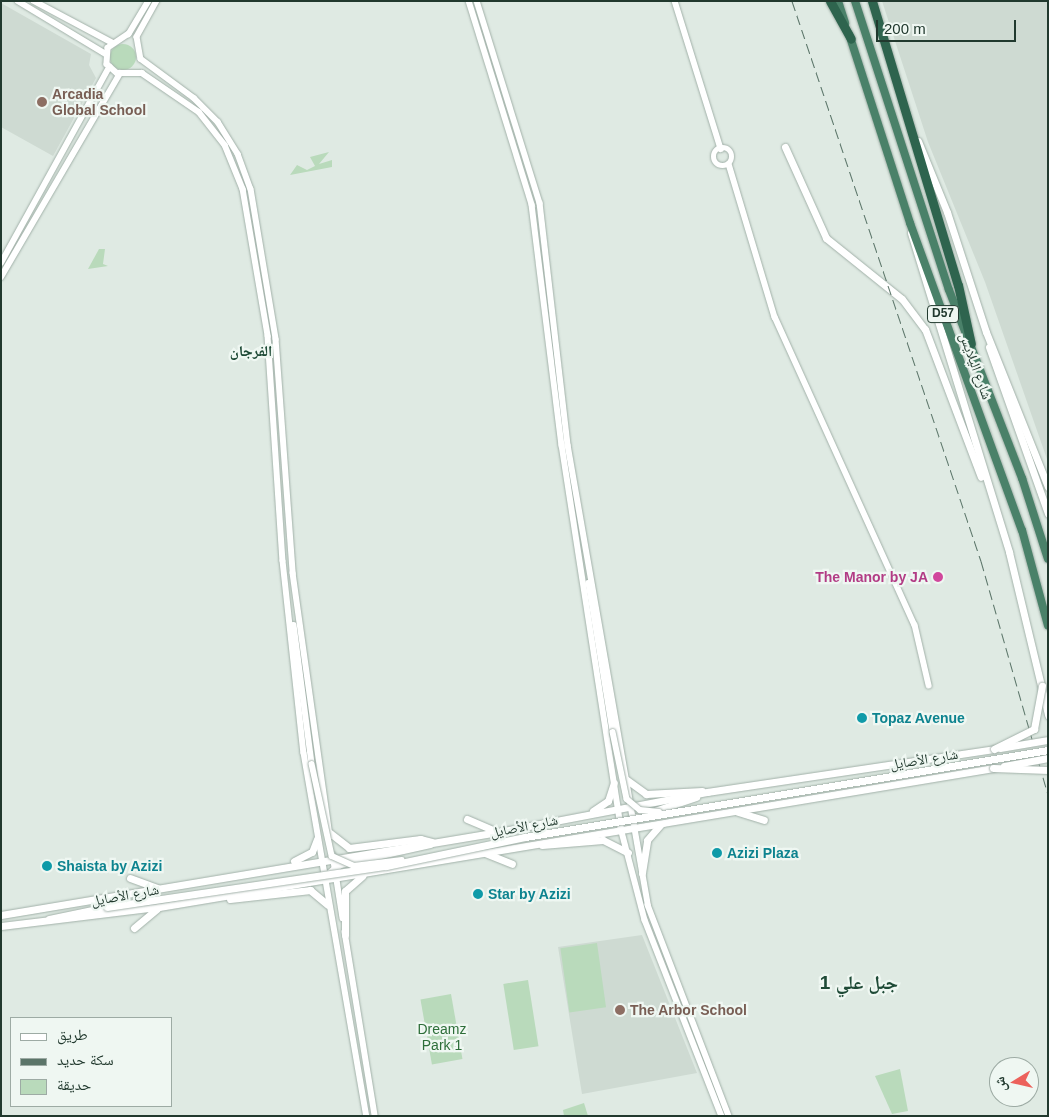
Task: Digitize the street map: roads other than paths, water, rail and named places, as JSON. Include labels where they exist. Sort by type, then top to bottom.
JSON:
[{"type":"highway","points":[[830,1],[851,39]]},
{"type":"highway","name":"شارع اليلايس","points":[[838,1],[910,223],[1022,530],[1048,626]]},
{"type":"highway","name":"شارع اليلايس","points":[[855,1],[949,290],[972,344],[1048,559]]},
{"type":"highway","points":[[872,1],[898,99],[958,286],[972,344]]},
{"type":"main road","points":[[898,99],[947,212],[1047,513]]},
{"type":"main road","points":[[785,147],[826,238],[902,299],[925,328],[993,499]]},
{"type":"main road","points":[[910,223],[993,499],[1048,715]]},
{"type":"main road","points":[[989,339],[1048,486]]},
{"type":"main road","points":[[1042,686],[1048,694]]},
{"type":"main road","points":[[994,749],[1034,729],[1042,686]]},
{"type":"main road","name":"شارع الأصايل","points":[[1,915],[320,860],[498,832],[707,792],[1048,740]]},
{"type":"main road","points":[[37,923],[107,906],[422,859],[706,808],[1048,750]]},
{"type":"main road","name":"شارع الأصايل","points":[[1,926],[159,907],[372,872],[636,825],[735,811],[1048,758]]},
{"type":"main road","points":[[993,768],[1048,770]]},
{"type":"main road","points":[[627,780],[646,794],[707,792]]},
{"type":"main road","points":[[586,815],[608,801],[614,783]]},
{"type":"main road","points":[[621,828],[634,816],[707,792]]},
{"type":"main road","points":[[735,811],[764,820]]},
{"type":"main road","points":[[466,819],[498,832]]},
{"type":"main road","points":[[642,873],[649,834],[666,822]]},
{"type":"main road","points":[[330,833],[349,848],[420,838],[432,842]]},
{"type":"main road","points":[[291,865],[312,852],[317,839]]},
{"type":"main road","points":[[532,844],[603,840],[628,853]]},
{"type":"main road","points":[[323,879],[335,866],[421,849],[432,842]]},
{"type":"main road","points":[[485,852],[512,864]]},
{"type":"main road","points":[[345,935],[345,891],[352,881],[372,872]]},
{"type":"main road","points":[[130,878],[163,888]]},
{"type":"main road","points":[[200,900],[304,890],[316,892],[328,905]]},
{"type":"main road","points":[[134,928],[159,907]]},
{"type":"street","points":[[18,1],[106,54]]},
{"type":"street","points":[[34,1],[113,42],[122,40],[136,47]]},
{"type":"street","points":[[122,40],[149,1]]},
{"type":"street","points":[[157,1],[138,34],[136,47],[139,56],[218,122],[238,154],[251,189],[276,339],[293,573],[336,877],[375,1116]]},
{"type":"street","points":[[469,1],[532,205],[563,450],[624,791],[633,805],[652,812],[706,808]]},
{"type":"street","points":[[477,1],[539,198],[570,458],[636,825],[642,873],[656,934],[729,1116]]},
{"type":"street","points":[[675,1],[721,149]]},
{"type":"street","points":[[473,14],[480,12]]},
{"type":"street","points":[[1,263],[109,67],[106,54],[113,42]]},
{"type":"street","points":[[129,72],[139,56]]},
{"type":"street","points":[[109,67],[120,73],[129,72],[151,78],[199,112],[225,144],[240,178],[268,336],[289,614],[317,839],[367,1116]]},
{"type":"street","points":[[1,277],[120,73]]},
{"type":"street","points":[[721,149],[731,153],[726,166]]},
{"type":"street","points":[[721,149],[714,158],[726,166],[779,328],[915,625],[929,685]]},
{"type":"street","points":[[584,567],[621,828],[647,928],[722,1116]]},
{"type":"street","points":[[289,614],[297,640],[312,764],[326,845],[335,859],[354,866],[422,859]]},
{"type":"railway","points":[[792,1],[981,561],[1048,794]]},
{"type":"place","name":"Arcadia Global School","points":[[42,102]]},
{"type":"place","name":"The Manor by JA","points":[[938,577]]},
{"type":"place","name":"Topaz Avenue","points":[[862,718]]},
{"type":"place","name":"Azizi Plaza","points":[[717,853]]},
{"type":"place","name":"Shaista by Azizi","points":[[47,866]]},
{"type":"place","name":"Star by Azizi","points":[[478,894]]},
{"type":"place","name":"The Arbor School","points":[[620,1010]]},
{"type":"district","name":"الفرجان","points":[[251,351]]},
{"type":"district","name":"جبل علي 1","points":[[859,983]]},
{"type":"park label","name":"Dreamz Park 1","points":[[442,1038]]}]
